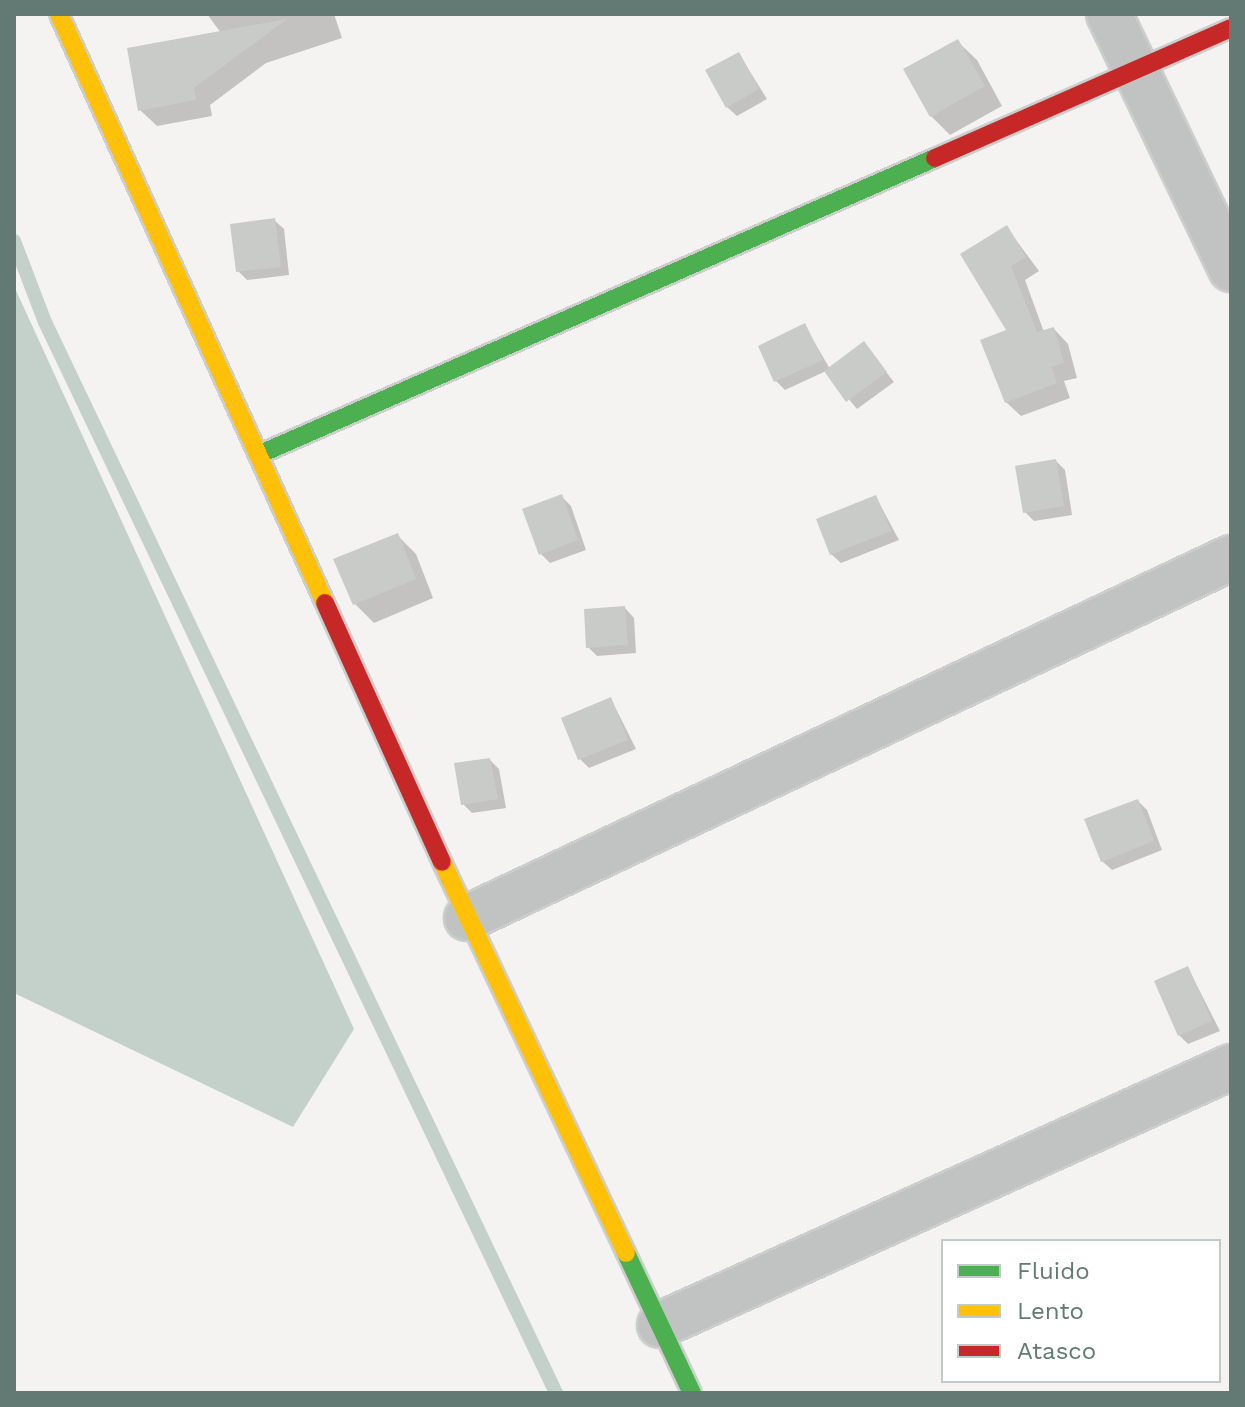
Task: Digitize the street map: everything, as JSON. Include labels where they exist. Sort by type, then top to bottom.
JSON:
[{"type":"street","points":[[59,14],[467,918],[692,1393]]},
{"type":"street","points":[[1109,14],[1231,269]]},
{"type":"street","points":[[258,455],[1231,28]]},
{"type":"street","points":[[467,918],[1231,558]]},
{"type":"street","points":[[660,1325],[1231,1067]]},
{"type":"shaded area","points":[[14,286],[354,1029],[293,1127],[14,993]]},
{"type":"building","points":[[287,19],[194,88],[196,100],[138,111],[127,48]]},
{"type":"building","points":[[958,39],[985,86],[930,117],[903,69]]},
{"type":"building","points":[[739,52],[759,89],[726,108],[705,70]]},
{"type":"building","points":[[275,218],[281,267],[236,272],[230,224]]},
{"type":"building","points":[[1007,225],[1026,257],[1011,266],[1037,332],[1054,327],[1064,363],[1051,367],[1057,383],[1005,403],[980,340],[1006,330],[960,254]]},
{"type":"building","points":[[805,323],[823,360],[774,382],[758,346]]},
{"type":"building","points":[[864,341],[887,372],[846,402],[824,371]]},
{"type":"building","points":[[1056,459],[1064,506],[1023,513],[1015,466]]},
{"type":"building","points":[[562,494],[578,540],[539,555],[522,509]]},
{"type":"building","points":[[876,495],[891,531],[830,555],[816,519]]},
{"type":"building","points":[[398,533],[416,579],[353,605],[333,559]]},
{"type":"building","points":[[625,606],[628,645],[586,648],[584,609]]},
{"type":"building","points":[[611,697],[628,740],[578,760],[561,718]]},
{"type":"building","points":[[490,758],[498,799],[461,805],[454,763]]},
{"type":"building","points":[[1138,799],[1154,841],[1101,862],[1084,819]]},
{"type":"building","points":[[1188,966],[1212,1021],[1178,1036],[1154,981]]},
{"type":"waterway","points":[[14,241],[45,322],[556,1393]]},
{"type":"traffic: fast","points":[[258,455],[935,158]]},
{"type":"traffic: fast","points":[[626,1253],[692,1393]]},
{"type":"traffic: slow","points":[[59,14],[325,603]]},
{"type":"traffic: slow","points":[[442,862],[626,1253]]},
{"type":"traffic: jam","points":[[935,158],[1231,28]]},
{"type":"traffic: jam","points":[[325,603],[442,862]]}]
